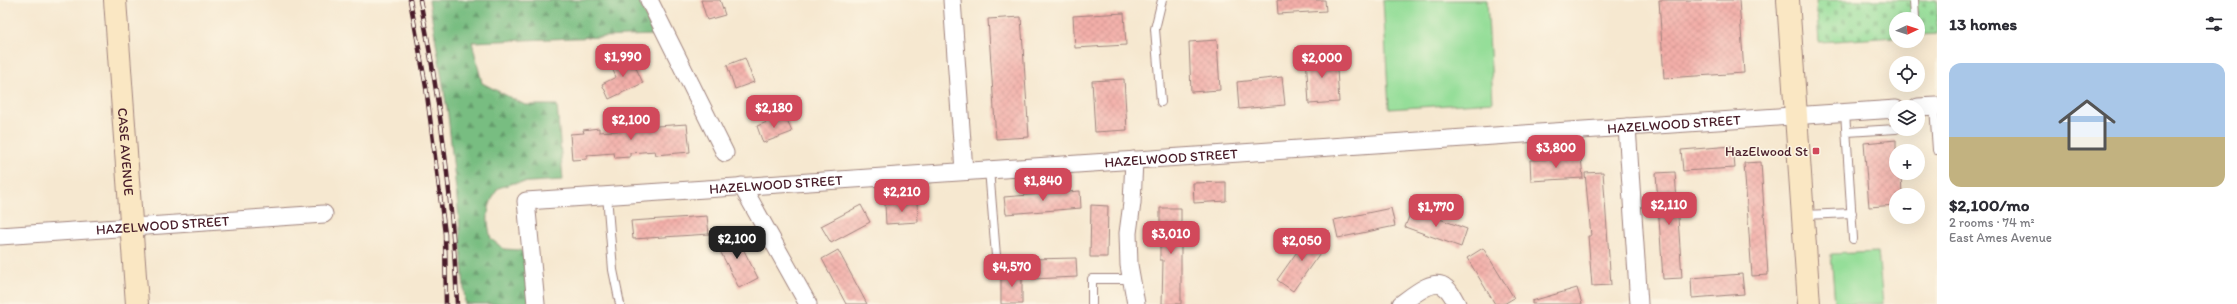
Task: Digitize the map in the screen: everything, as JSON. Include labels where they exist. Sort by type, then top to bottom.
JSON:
[{"type":"main road","name":"CASE AVENUE","points":[[115,0],[137,304]]},
{"type":"main road","points":[[1788,0],[1809,304]]},
{"type":"street","points":[[649,0],[725,153]]},
{"type":"street","points":[[952,0],[964,171]]},
{"type":"street","name":"HAZELWOOD STREET","points":[[536,304],[526,201],[1889,109]]},
{"type":"street","points":[[1627,127],[1639,304]]},
{"type":"street","points":[[1134,160],[1132,203],[1128,233],[1129,264],[1136,304]]},
{"type":"street","points":[[742,186],[808,304]]},
{"type":"street","name":"HAZELWOOD STREET","points":[[0,236],[324,214]]},
{"type":"street","points":[[1401,304],[1432,285],[1439,285],[1445,287],[1457,304]]},
{"type":"lane","points":[[1161,102],[1155,29],[1162,0]]},
{"type":"lane","points":[[1914,0],[1915,12]]},
{"type":"lane","points":[[1930,106],[1937,150]]},
{"type":"lane","points":[[1845,112],[1853,239]]},
{"type":"lane","points":[[1847,132],[1889,129]]},
{"type":"lane","points":[[989,169],[996,256]]},
{"type":"lane","points":[[606,195],[613,270],[620,304]]},
{"type":"lane","points":[[1803,215],[1852,213]]},
{"type":"lane","points":[[1092,304],[1092,279],[1132,279]]},
{"type":"green space","points":[[429,0],[639,0],[653,35],[472,42],[482,83],[525,105],[557,105],[563,180],[514,183],[498,188],[489,207],[488,213],[488,224],[491,239],[504,249],[520,250],[527,255],[530,304],[465,304],[459,218],[448,115]]},
{"type":"green space","points":[[1383,0],[1487,0],[1493,102],[1389,109]]},
{"type":"green space","points":[[1816,0],[1937,0],[1937,34],[1925,35],[1925,12],[1889,12],[1889,37],[1819,42]]},
{"type":"green space","points":[[1878,252],[1883,304],[1835,304],[1831,254]]},
{"type":"building","points":[[701,0],[720,0],[725,15],[707,20]]},
{"type":"building","points":[[1277,0],[1325,0],[1326,11],[1278,14]]},
{"type":"building","points":[[1659,0],[1739,0],[1744,73],[1664,78]]},
{"type":"building","points":[[1124,13],[1126,45],[1075,48],[1073,16]]},
{"type":"building","points":[[1021,17],[1029,137],[996,139],[988,19]]},
{"type":"building","points":[[1217,40],[1220,90],[1191,92],[1189,42]]},
{"type":"building","points":[[1336,54],[1339,102],[1309,104],[1306,56]]},
{"type":"building","points":[[630,55],[643,83],[609,99],[602,84],[616,77],[610,64]]},
{"type":"building","points":[[745,58],[754,82],[735,89],[727,65]]},
{"type":"building","points":[[1282,77],[1285,105],[1239,109],[1237,82]]},
{"type":"building","points":[[1124,79],[1127,130],[1095,132],[1092,81]]},
{"type":"building","points":[[785,115],[792,132],[763,143],[757,126]]},
{"type":"building","points":[[687,124],[690,152],[656,155],[655,151],[630,153],[630,157],[615,158],[614,153],[587,155],[587,159],[572,160],[570,134],[584,133],[583,130],[599,128],[599,132],[627,130],[627,126],[642,127]]},
{"type":"building","points":[[1896,140],[1896,144],[1889,144],[1889,180],[1901,180],[1902,188],[1889,188],[1889,206],[1869,207],[1864,143]]},
{"type":"building","points":[[1733,146],[1735,168],[1683,171],[1681,150]]},
{"type":"building","points":[[1581,157],[1583,178],[1531,181],[1530,160]]},
{"type":"building","points":[[1761,162],[1768,275],[1752,276],[1744,163]]},
{"type":"building","points":[[1603,172],[1611,285],[1592,286],[1588,236],[1591,236],[1585,173]]},
{"type":"building","points":[[1675,172],[1682,278],[1663,279],[1656,173]]},
{"type":"building","points":[[1226,182],[1226,201],[1194,203],[1193,183]]},
{"type":"building","points":[[1080,191],[1081,208],[1006,214],[1004,197]]},
{"type":"building","points":[[917,202],[918,222],[886,224],[885,204]]},
{"type":"building","points":[[861,205],[870,222],[831,243],[821,226]]},
{"type":"building","points":[[1091,205],[1108,206],[1107,257],[1090,257]]},
{"type":"building","points":[[1160,208],[1181,208],[1181,304],[1162,304],[1163,260],[1160,260]]},
{"type":"building","points":[[1391,208],[1395,226],[1338,238],[1334,220]]},
{"type":"building","points":[[1412,209],[1467,229],[1461,247],[1405,227]]},
{"type":"building","points":[[707,216],[709,234],[633,239],[631,221]]},
{"type":"building","points":[[1311,232],[1327,243],[1293,291],[1277,280]]},
{"type":"building","points":[[735,233],[758,278],[739,288],[716,243]]},
{"type":"building","points":[[1483,248],[1514,298],[1504,304],[1495,304],[1467,258]]},
{"type":"building","points":[[838,250],[867,304],[846,304],[822,259]]},
{"type":"building","points":[[1076,258],[1077,277],[1032,279],[1031,259]]},
{"type":"building","points":[[1001,273],[1022,273],[1022,304],[1001,304]]},
{"type":"building","points":[[1742,274],[1744,294],[1692,298],[1691,278]]},
{"type":"building","points":[[1577,288],[1582,304],[1532,304],[1532,301]]},
{"type":"railway","points":[[410,0],[426,87],[445,234],[446,304]]},
{"type":"railway","points":[[420,0],[434,75],[449,189],[457,304]]},
{"type":"place","name":"HazElwood St","points":[[1816,151]]}]
